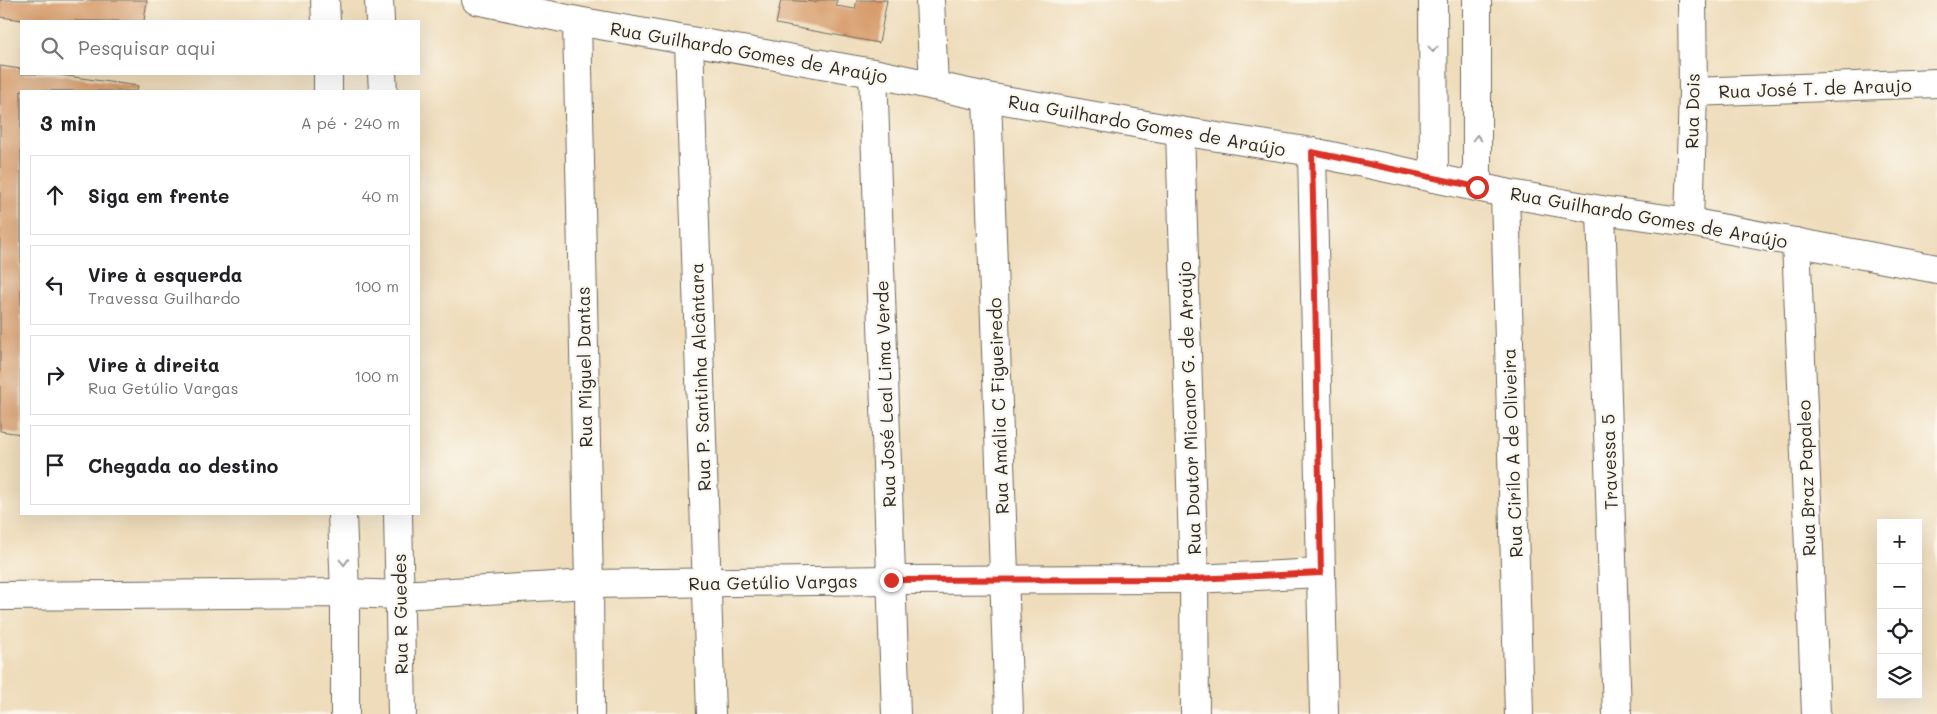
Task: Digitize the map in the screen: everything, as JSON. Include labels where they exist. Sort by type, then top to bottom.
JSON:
[{"type":"street","points":[[325,0],[326,20]]},
{"type":"street","points":[[379,0],[380,20]]},
{"type":"street","name":"Rua Guilhardo Gomes de Araújo","points":[[476,0],[577,21],[873,73],[987,98],[1180,132],[1312,152],[1505,193],[1601,210],[1689,222],[1937,269]]},
{"type":"street","points":[[930,0],[934,86]]},
{"type":"street","points":[[1433,0],[1434,178]]},
{"type":"street","points":[[1477,187],[1478,0]]},
{"type":"street","name":"Rua Dois","points":[[1689,222],[1693,92],[1692,0]]},
{"type":"street","name":"Rua Miguel Dantas","points":[[577,21],[590,714]]},
{"type":"street","name":"Rua P. Santinha Alcântara","points":[[688,41],[711,714]]},
{"type":"street","name":"Rua José Leal Lima Verde","points":[[873,73],[896,714]]},
{"type":"street","points":[[328,75],[328,90]]},
{"type":"street","points":[[382,75],[383,90]]},
{"type":"street","name":"Rua José T. de Araujo","points":[[1693,92],[1937,84]]},
{"type":"street","name":"Rua Amália C Figueiredo","points":[[987,98],[1008,714]]},
{"type":"street","name":"Rua Doutor Micanor G. de Araújo","points":[[1180,132],[1194,579],[1196,714]]},
{"type":"street","points":[[1312,152],[1324,714]]},
{"type":"street","name":"Rua Cirílo A de Oliveira","points":[[1505,193],[1519,714]]},
{"type":"street","name":"Travessa 5","points":[[1601,210],[1617,714]]},
{"type":"street","name":"Rua Braz Papaleo","points":[[1796,242],[1816,714]]},
{"type":"street","points":[[342,515],[345,714]]},
{"type":"street","name":"Rua R Guedes","points":[[398,515],[402,714]]},
{"type":"street","name":"Rua Getúlio Vargas","points":[[0,596],[344,593],[401,595],[589,584],[1004,579],[1194,579],[1321,573]]},
{"type":"building","points":[[0,0],[147,0],[144,20],[23,20],[0,17]]},
{"type":"building","points":[[781,0],[817,2],[817,0],[837,0],[836,6],[855,9],[857,0],[887,0],[879,43],[776,24]]},
{"type":"building","points":[[0,66],[20,69],[20,75],[59,75],[138,86],[137,90],[20,90],[20,434],[0,431]]},
{"type":"route","points":[[891,580],[1194,579],[1321,573],[1312,152],[1477,187]]}]
